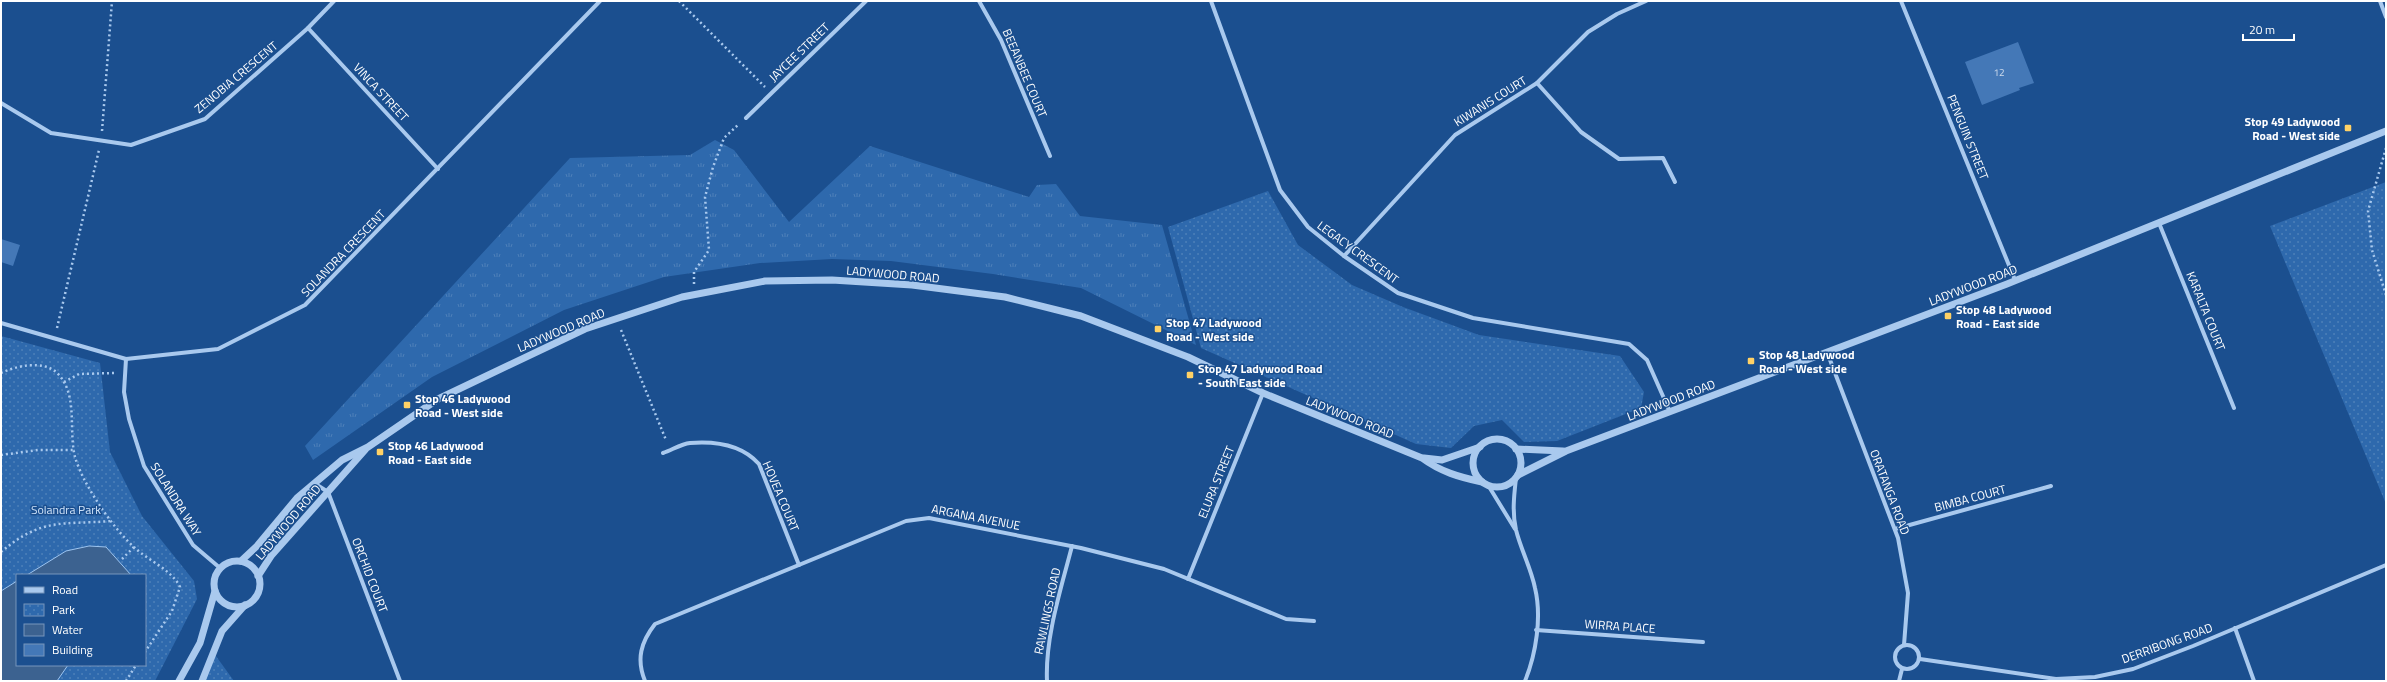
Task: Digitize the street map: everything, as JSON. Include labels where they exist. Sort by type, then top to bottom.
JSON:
[{"type":"street","name":"ZENOBIA CRESCENT","points":[[1,102],[51,133],[131,145],[205,120],[308,28],[334,1]]},
{"type":"street","name":"SOLANDRA CRESCENT","points":[[1,323],[126,359],[218,349],[305,306],[600,1]]},
{"type":"street","name":"JAYCEE STREET","points":[[746,118],[866,1]]},
{"type":"street","name":"BEEANBEE COURT","points":[[979,1],[1002,40],[1050,156]]},
{"type":"street","name":"LEGACY CRESCENT","points":[[1211,1],[1280,190],[1308,227],[1344,256],[1398,293],[1473,318],[1628,344],[1648,360],[1670,412]]},
{"type":"street","name":"KIWANIS COURT","points":[[1344,256],[1455,135],[1537,83],[1588,32],[1617,14],[1646,1]]},
{"type":"street","name":"PENGUIN STREET","points":[[1902,1],[2015,280]]},
{"type":"street","points":[[2380,1],[2386,17]]},
{"type":"street","name":"VINCA STREET","points":[[308,28],[438,169]]},
{"type":"street","points":[[1537,83],[1581,132],[1619,159],[1663,158],[1675,182]]},
{"type":"street","name":"LADYWOOD ROAD","points":[[1517,477],[1566,451],[2015,280],[2386,131]]},
{"type":"street","name":"KARALTA COURT","points":[[2158,223],[2234,408]]},
{"type":"street","name":"LADYWOOD ROAD","points":[[241,561],[257,546],[297,498],[314,483],[342,460],[368,447],[438,398],[584,329],[694,294],[766,281],[832,280],[912,285],[1005,297],[1081,316],[1188,357],[1263,393],[1422,458],[1448,474],[1485,483]]},
{"type":"street","name":"ORATANGA ROAD","points":[[1827,352],[1894,529],[1905,568],[1908,593],[1904,645]]},
{"type":"street","name":"SOLANDRA WAY","points":[[126,359],[124,392],[128,419],[144,466],[193,545],[220,568]]},
{"type":"street","name":"ELURA STREET","points":[[1188,579],[1263,393]]},
{"type":"street","points":[[1516,531],[1485,483],[1474,469],[1474,461],[1480,447],[1495,440],[1510,444],[1516,449],[1520,458],[1521,467],[1517,477],[1513,505],[1516,531],[1536,589],[1536,630],[1534,646],[1525,681]]},
{"type":"street","name":"HOVEA COURT","points":[[663,453],[689,443],[721,444],[735,447],[749,453],[759,464],[799,565]]},
{"type":"street","name":"LADYWOOD ROAD","points":[[258,576],[271,556],[368,447]]},
{"type":"street","name":"LADYWOOD ROAD","points":[[1422,458],[1442,460],[1480,447]]},
{"type":"street","name":"LADYWOOD ROAD","points":[[1516,449],[1566,451]]},
{"type":"street","points":[[1485,483],[1506,486],[1517,477]]},
{"type":"street","points":[[314,483],[328,492]]},
{"type":"street","name":"BIMBA COURT","points":[[1894,529],[2051,486]]},
{"type":"street","name":"ORCHID COURT","points":[[328,492],[400,681]]},
{"type":"street","name":"ARGANA AVENUE","points":[[644,681],[640,668],[640,656],[647,635],[655,624],[906,521],[920,518],[930,518],[1072,546],[1164,569],[1286,620],[1314,621]]},
{"type":"street","name":"RAWLINGS ROAD","points":[[1047,681],[1047,664],[1052,632],[1072,546]]},
{"type":"street","points":[[180,681],[200,643],[215,591],[214,579],[220,568],[233,561],[241,561],[248,564],[258,576],[259,590],[252,601],[245,605],[222,631],[202,681]]},
{"type":"street","name":"DERRIBONG ROAD","points":[[1920,659],[2056,679],[2080,679],[2095,677],[2133,669],[2386,565]]},
{"type":"street","points":[[215,591],[223,602],[230,606],[245,605]]},
{"type":"street","points":[[2235,628],[2254,681]]},
{"type":"street","name":"WIRRA PLACE","points":[[1536,630],[1703,642]]},
{"type":"street","points":[[1904,645],[1913,646],[1919,653],[1920,659],[1911,669],[1902,669],[1895,661],[1896,651],[1904,645]]},
{"type":"street","points":[[1898,681],[1902,669]]},
{"type":"path","points":[[54,338],[101,141],[112,1]]},
{"type":"path","points":[[679,1],[771,94]]},
{"type":"path","points":[[694,294],[694,272],[709,250],[705,197],[724,138],[746,118]]},
{"type":"path","points":[[2386,148],[2368,211],[2372,250],[2386,295]]},
{"type":"path","points":[[616,318],[670,450]]},
{"type":"path","points":[[1,373],[16,368],[42,366],[50,368],[64,382],[71,405],[74,450],[84,479],[134,547],[151,562],[176,578],[180,587],[172,611],[146,650]]},
{"type":"path","points":[[64,382],[79,374],[125,373]]},
{"type":"path","points":[[1,455],[38,450],[74,450]]},
{"type":"path","points":[[1,552],[24,535],[52,524],[65,522],[88,523],[113,520]]},
{"type":"path","points":[[122,559],[134,547]]},
{"type":"path","points":[[126,681],[135,666]]},
{"type":"green space","points":[[715,140],[734,150],[789,222],[870,146],[1029,197],[1037,185],[1056,184],[1080,216],[1162,225],[1196,345],[1081,288],[993,274],[891,261],[832,259],[760,263],[664,277],[564,310],[432,377],[313,460],[305,446],[570,158],[690,155]]},
{"type":"green space","points":[[2386,182],[2386,504],[2270,226]]},
{"type":"green space","points":[[1268,191],[1298,245],[1352,285],[1403,307],[1479,335],[1620,356],[1644,392],[1641,408],[1557,441],[1524,442],[1502,420],[1474,426],[1451,448],[1416,444],[1201,348],[1168,227]]},
{"type":"green space","name":"Solandra Park","points":[[1,336],[100,363],[110,452],[142,516],[194,581],[197,599],[155,681],[1,681]]},
{"type":"green space","points":[[213,652],[234,681],[202,681]]},
{"type":"water","points":[[89,546],[106,547],[130,574],[29,574],[66,551]]},
{"type":"water","points":[[16,582],[16,666],[67,666],[57,681],[1,681],[1,591]]},
{"type":"building","points":[[2018,42],[2034,83],[2019,88],[2020,90],[1982,105],[1965,62]]},
{"type":"building","points":[[1,239],[20,245],[13,266],[1,262]]},
{"type":"place","name":"Stop 49 Ladywood Road - West side","points":[[2348,128]]},
{"type":"place","name":"Stop 48 Ladywood Road - East side","points":[[1948,316]]},
{"type":"place","name":"Stop 47 Ladywood Road - West side","points":[[1158,329]]},
{"type":"place","name":"Stop 48 Ladywood Road - West side","points":[[1751,361]]},
{"type":"place","name":"Stop 47 Ladywood Road - South East side","points":[[1190,375]]},
{"type":"place","name":"Stop 46 Ladywood Road - West side","points":[[407,405]]},
{"type":"place","name":"Stop 46 Ladywood Road - East side","points":[[380,452]]}]
